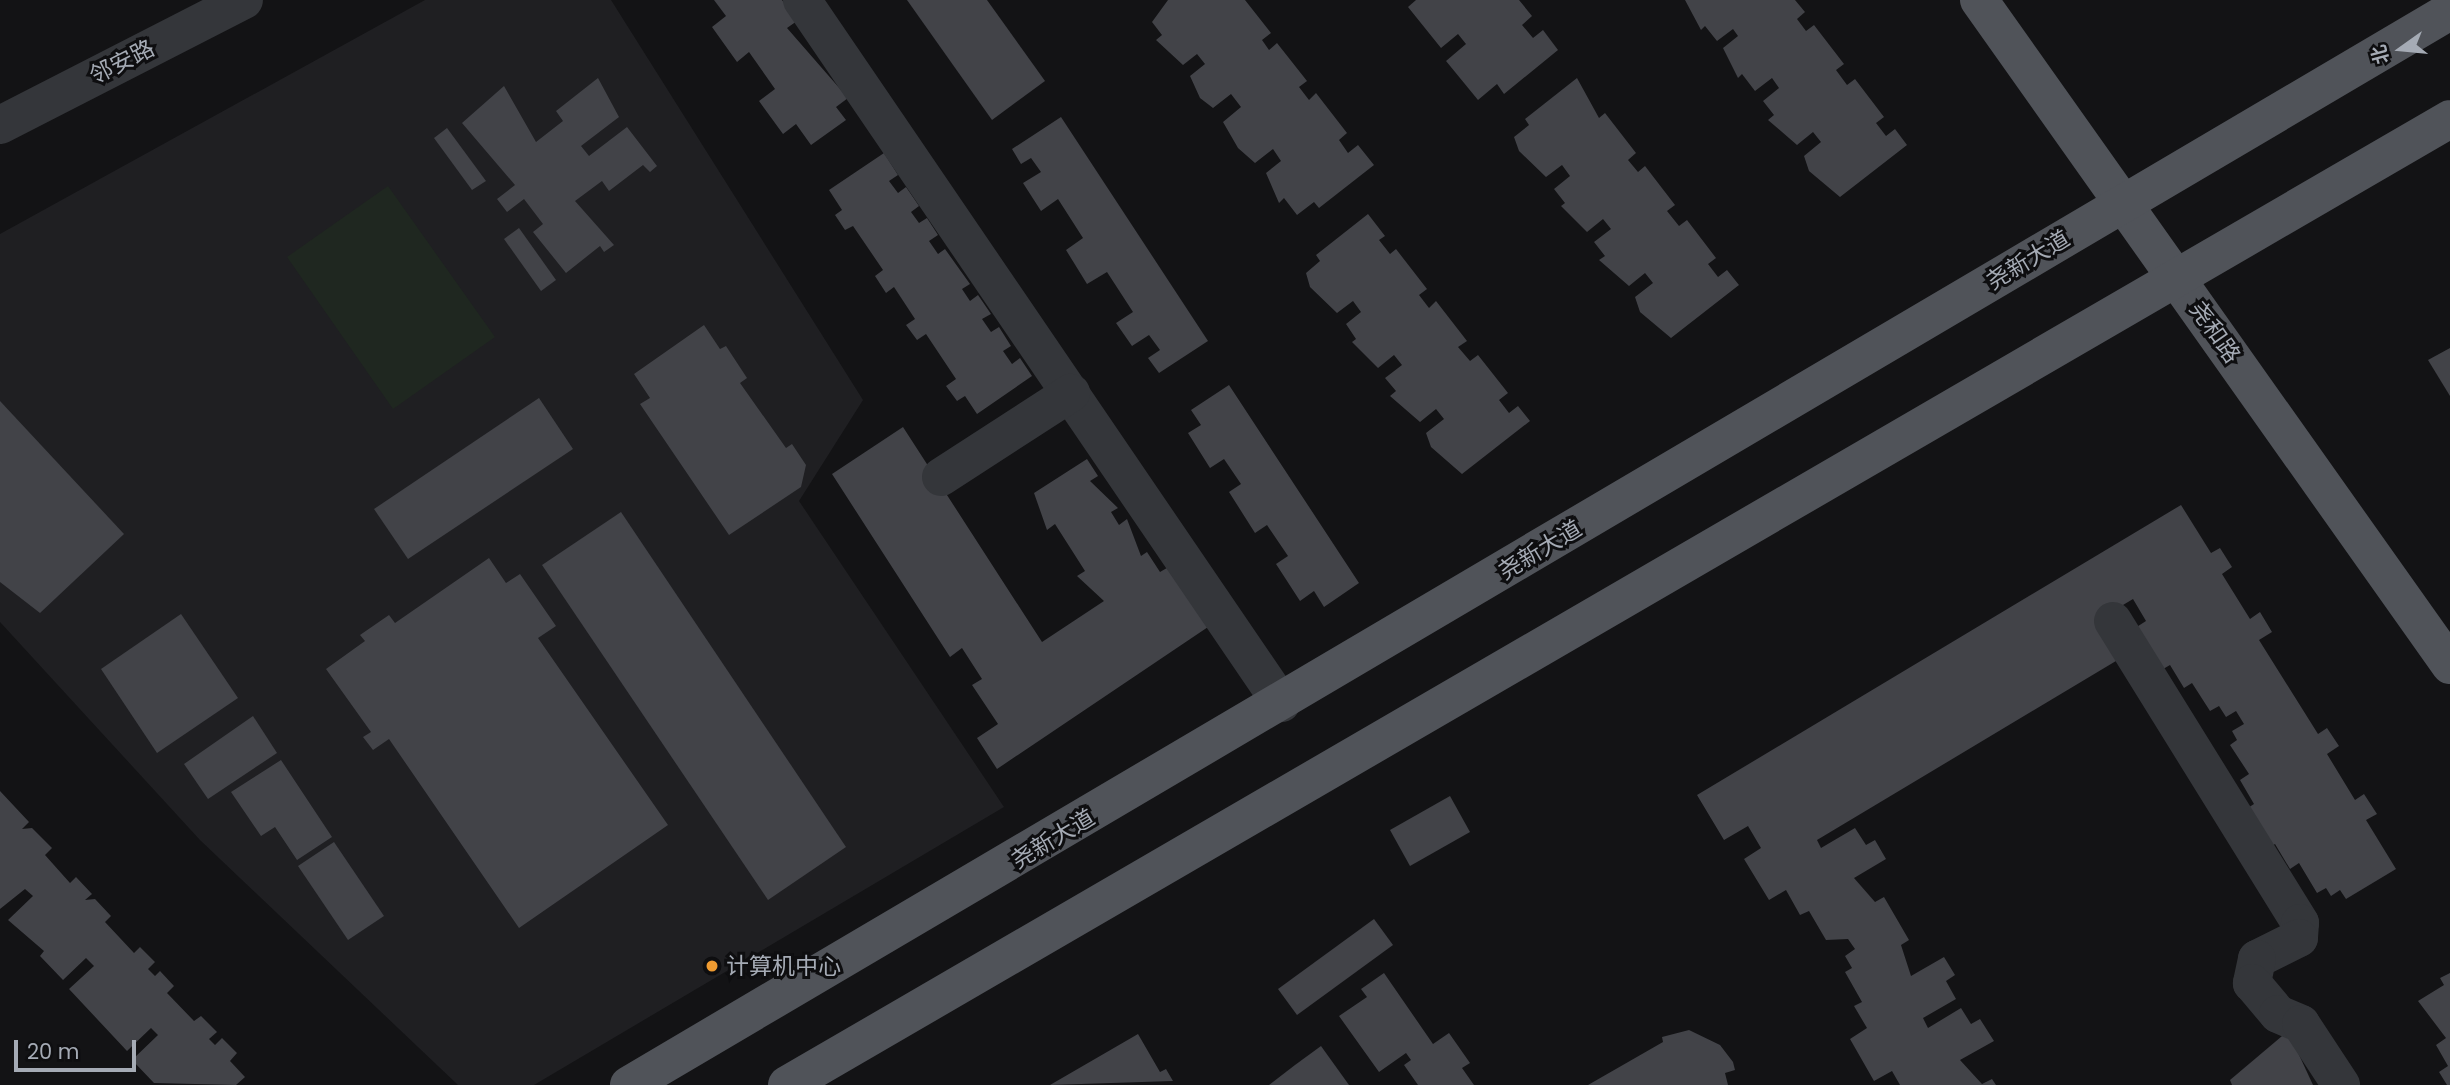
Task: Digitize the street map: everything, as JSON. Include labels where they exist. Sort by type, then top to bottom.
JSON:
[{"type":"main road","name":"尧和路","points":[[1979,0],[2127,202],[2178,280],[2450,665]]},
{"type":"main road","name":"尧新大道","points":[[629,1085],[1281,703],[2450,11]]},
{"type":"main road","points":[[787,1085],[2178,280],[2450,119]]},
{"type":"street","name":"邻安路","points":[[0,125],[244,0]]},
{"type":"street","points":[[802,0],[1281,703]]},
{"type":"street","points":[[941,477],[1072,393]]},
{"type":"street","points":[[2113,621],[2300,923],[2299,937],[2257,960],[2252,983],[2277,1014],[2301,1024],[2341,1085]]},
{"type":"shaded area","points":[[425,0],[611,0],[863,400],[799,501],[1004,807],[534,1085],[458,1085],[200,840],[0,622],[0,234]]},
{"type":"shaded area","points":[[388,186],[495,337],[393,409],[287,257]]},
{"type":"building","points":[[714,0],[782,0],[797,21],[787,28],[848,98],[836,107],[846,120],[811,145],[796,124],[783,134],[759,101],[775,89],[749,52],[737,62],[712,27],[726,16]]},
{"type":"building","points":[[907,0],[987,0],[1045,81],[992,120]]},
{"type":"building","points":[[1168,0],[1245,0],[1271,33],[1262,40],[1269,50],[1277,43],[1307,81],[1299,87],[1309,100],[1316,93],[1347,133],[1339,140],[1348,153],[1358,145],[1374,165],[1319,208],[1314,202],[1297,215],[1284,198],[1279,203],[1266,173],[1281,161],[1273,149],[1255,163],[1238,148],[1223,122],[1241,107],[1231,94],[1213,108],[1200,98],[1190,76],[1205,64],[1197,54],[1183,65],[1156,40],[1162,35],[1152,22]]},
{"type":"building","points":[[1416,0],[1519,0],[1532,16],[1522,25],[1533,38],[1543,30],[1558,50],[1504,94],[1497,84],[1478,100],[1446,61],[1466,44],[1458,34],[1441,48],[1408,7]]},
{"type":"building","points":[[1685,0],[1795,0],[1805,12],[1797,19],[1806,31],[1814,25],[1844,64],[1836,70],[1847,85],[1855,79],[1884,117],[1876,123],[1886,136],[1895,129],[1907,145],[1840,197],[1809,171],[1804,156],[1821,142],[1813,132],[1797,145],[1768,120],[1774,115],[1763,101],[1779,88],[1772,78],[1755,91],[1742,74],[1738,78],[1723,48],[1738,36],[1733,29],[1717,41],[1705,26],[1701,30]]},
{"type":"building","points":[[598,78],[619,117],[581,146],[589,156],[627,127],[657,166],[650,172],[643,165],[609,191],[602,181],[575,201],[614,245],[604,252],[600,246],[566,273],[533,232],[543,224],[524,199],[507,212],[497,199],[515,185],[462,123],[504,86],[536,142],[563,121],[556,111]]},
{"type":"building","points":[[1577,78],[1599,118],[1605,113],[1636,153],[1628,160],[1638,172],[1645,166],[1675,205],[1667,211],[1679,226],[1687,220],[1716,258],[1708,264],[1718,277],[1727,270],[1739,285],[1671,338],[1640,312],[1635,297],[1653,283],[1645,273],[1629,286],[1599,260],[1605,256],[1594,242],[1611,229],[1603,219],[1587,232],[1561,206],[1565,203],[1554,189],[1570,176],[1562,165],[1546,177],[1519,151],[1514,137],[1529,125],[1525,119]]},
{"type":"building","points":[[1061,117],[1208,341],[1159,373],[1148,358],[1160,350],[1149,335],[1132,346],[1116,323],[1133,312],[1107,272],[1087,284],[1066,250],[1083,238],[1058,199],[1041,211],[1023,183],[1041,172],[1031,158],[1021,164],[1012,149]]},
{"type":"building","points":[[447,128],[486,181],[472,190],[434,138]]},
{"type":"building","points":[[884,153],[898,175],[889,181],[898,193],[906,187],[919,206],[911,212],[919,223],[927,218],[938,235],[929,241],[938,254],[945,249],[970,284],[962,289],[970,301],[978,295],[991,314],[982,319],[991,332],[999,327],[1011,346],[1003,351],[1012,364],[1020,358],[1032,376],[977,414],[965,396],[957,401],[946,386],[956,379],[926,334],[917,340],[906,325],[915,319],[894,287],[886,293],[875,276],[883,270],[853,226],[845,230],[835,215],[842,210],[829,190]]},
{"type":"building","points":[[1368,214],[1385,236],[1379,240],[1390,254],[1396,249],[1427,289],[1419,295],[1429,308],[1436,301],[1467,341],[1458,347],[1470,361],[1478,355],[1508,393],[1499,400],[1509,413],[1518,406],[1530,421],[1462,474],[1431,447],[1426,433],[1444,419],[1436,409],[1420,422],[1390,396],[1396,391],[1385,378],[1402,365],[1394,355],[1378,368],[1352,342],[1356,339],[1346,324],[1361,312],[1353,301],[1337,313],[1310,287],[1306,273],[1320,261],[1316,255]]},
{"type":"building","points":[[519,228],[556,280],[541,291],[504,239]]},
{"type":"building","points":[[704,325],[720,349],[726,346],[747,378],[740,383],[786,448],[792,444],[806,465],[801,487],[729,535],[640,404],[650,398],[634,374]]},
{"type":"building","points":[[2450,348],[2450,396],[2428,360]]},
{"type":"building","points":[[1229,385],[1359,583],[1324,607],[1314,591],[1300,601],[1276,564],[1288,556],[1267,525],[1255,533],[1229,492],[1241,484],[1224,459],[1210,468],[1188,433],[1201,425],[1191,410]]},
{"type":"building","points":[[539,398],[573,449],[408,559],[374,509]]},
{"type":"building","points":[[0,401],[124,534],[40,613],[0,582]]},
{"type":"building","points":[[903,427],[1042,642],[1104,601],[1077,576],[1085,571],[1055,524],[1047,530],[1034,493],[1087,459],[1098,476],[1090,481],[1118,508],[1111,512],[1119,525],[1127,519],[1141,556],[1147,552],[1160,572],[1172,565],[1211,625],[997,769],[977,738],[998,724],[972,685],[982,679],[962,648],[950,657],[832,474]]},
{"type":"building","points":[[2181,505],[2211,553],[2220,548],[2232,567],[2222,574],[2250,619],[2260,612],[2272,632],[2259,640],[2318,734],[2327,728],[2339,746],[2327,754],[2355,800],[2364,794],[2377,814],[2366,820],[2396,869],[2346,899],[2340,890],[2331,896],[2326,888],[2317,893],[2299,863],[2290,869],[2275,844],[2267,849],[2243,811],[2254,804],[2240,780],[2249,774],[2230,745],[2237,740],[2232,731],[2244,724],[2236,711],[2226,717],[2219,706],[2210,711],[2192,683],[2184,688],[2170,665],[2158,672],[2132,630],[2146,621],[2133,599],[2103,617],[2126,655],[1817,840],[1821,848],[1855,828],[1866,845],[1875,840],[1886,859],[1854,878],[1875,902],[1884,897],[1909,940],[1901,945],[1911,976],[1944,957],[1955,975],[1946,981],[1956,999],[1923,1018],[1928,1028],[1961,1008],[1971,1024],[1980,1019],[1994,1041],[1960,1060],[1982,1084],[1992,1079],[1996,1085],[1900,1085],[1892,1071],[1874,1081],[1850,1039],[1867,1028],[1854,1006],[1862,1002],[1845,972],[1852,968],[1845,956],[1855,949],[1848,939],[1826,940],[1809,911],[1800,915],[1786,890],[1769,900],[1744,859],[1761,848],[1748,826],[1724,840],[1697,795]]},
{"type":"building","points":[[621,512],[846,847],[768,900],[542,565]]},
{"type":"building","points":[[489,558],[506,583],[520,574],[556,626],[538,638],[668,825],[519,928],[389,739],[373,750],[363,737],[371,732],[326,669],[365,641],[360,635],[389,615],[395,623]]},
{"type":"building","points":[[181,614],[238,698],[157,753],[101,669]]},
{"type":"building","points":[[253,716],[277,753],[208,799],[184,764]]},
{"type":"building","points":[[281,760],[332,837],[297,860],[275,827],[261,836],[231,792]]},
{"type":"building","points":[[0,791],[29,822],[22,829],[32,828],[52,848],[45,855],[70,883],[76,877],[92,894],[85,900],[95,899],[111,916],[105,922],[134,953],[140,947],[155,962],[148,969],[155,976],[160,971],[174,986],[167,993],[194,1021],[201,1016],[217,1032],[209,1039],[215,1045],[222,1038],[237,1053],[230,1061],[245,1077],[236,1085],[154,1083],[132,1060],[158,1035],[151,1028],[127,1051],[69,989],[94,966],[86,958],[63,980],[40,956],[44,951],[8,920],[33,896],[25,889],[0,909]]},
{"type":"building","points":[[1450,796],[1470,832],[1410,866],[1390,830]]},
{"type":"building","points":[[334,842],[384,916],[348,940],[298,866]]},
{"type":"building","points":[[1374,919],[1393,945],[1297,1015],[1278,989]]},
{"type":"building","points":[[1384,973],[1433,1044],[1449,1033],[1470,1063],[1462,1068],[1474,1085],[1418,1085],[1404,1065],[1411,1060],[1406,1053],[1379,1072],[1339,1016],[1367,997],[1361,989]]},
{"type":"building","points":[[2450,973],[2450,1085],[2447,1085],[2439,1072],[2448,1066],[2436,1045],[2446,1038],[2418,1001],[2444,985],[2440,978]]},
{"type":"building","points":[[1689,1030],[1720,1045],[1733,1062],[1735,1070],[1725,1073],[1728,1085],[1588,1085],[1663,1042],[1662,1037]]},
{"type":"building","points":[[2288,1031],[2313,1085],[2232,1085],[2230,1080]]},
{"type":"building","points":[[1138,1034],[1160,1072],[1166,1069],[1173,1081],[1050,1085]]},
{"type":"building","points":[[1321,1046],[1349,1085],[1269,1085],[1295,1065]]},
{"type":"place","name":"计算机中心","points":[[712,966]]}]
